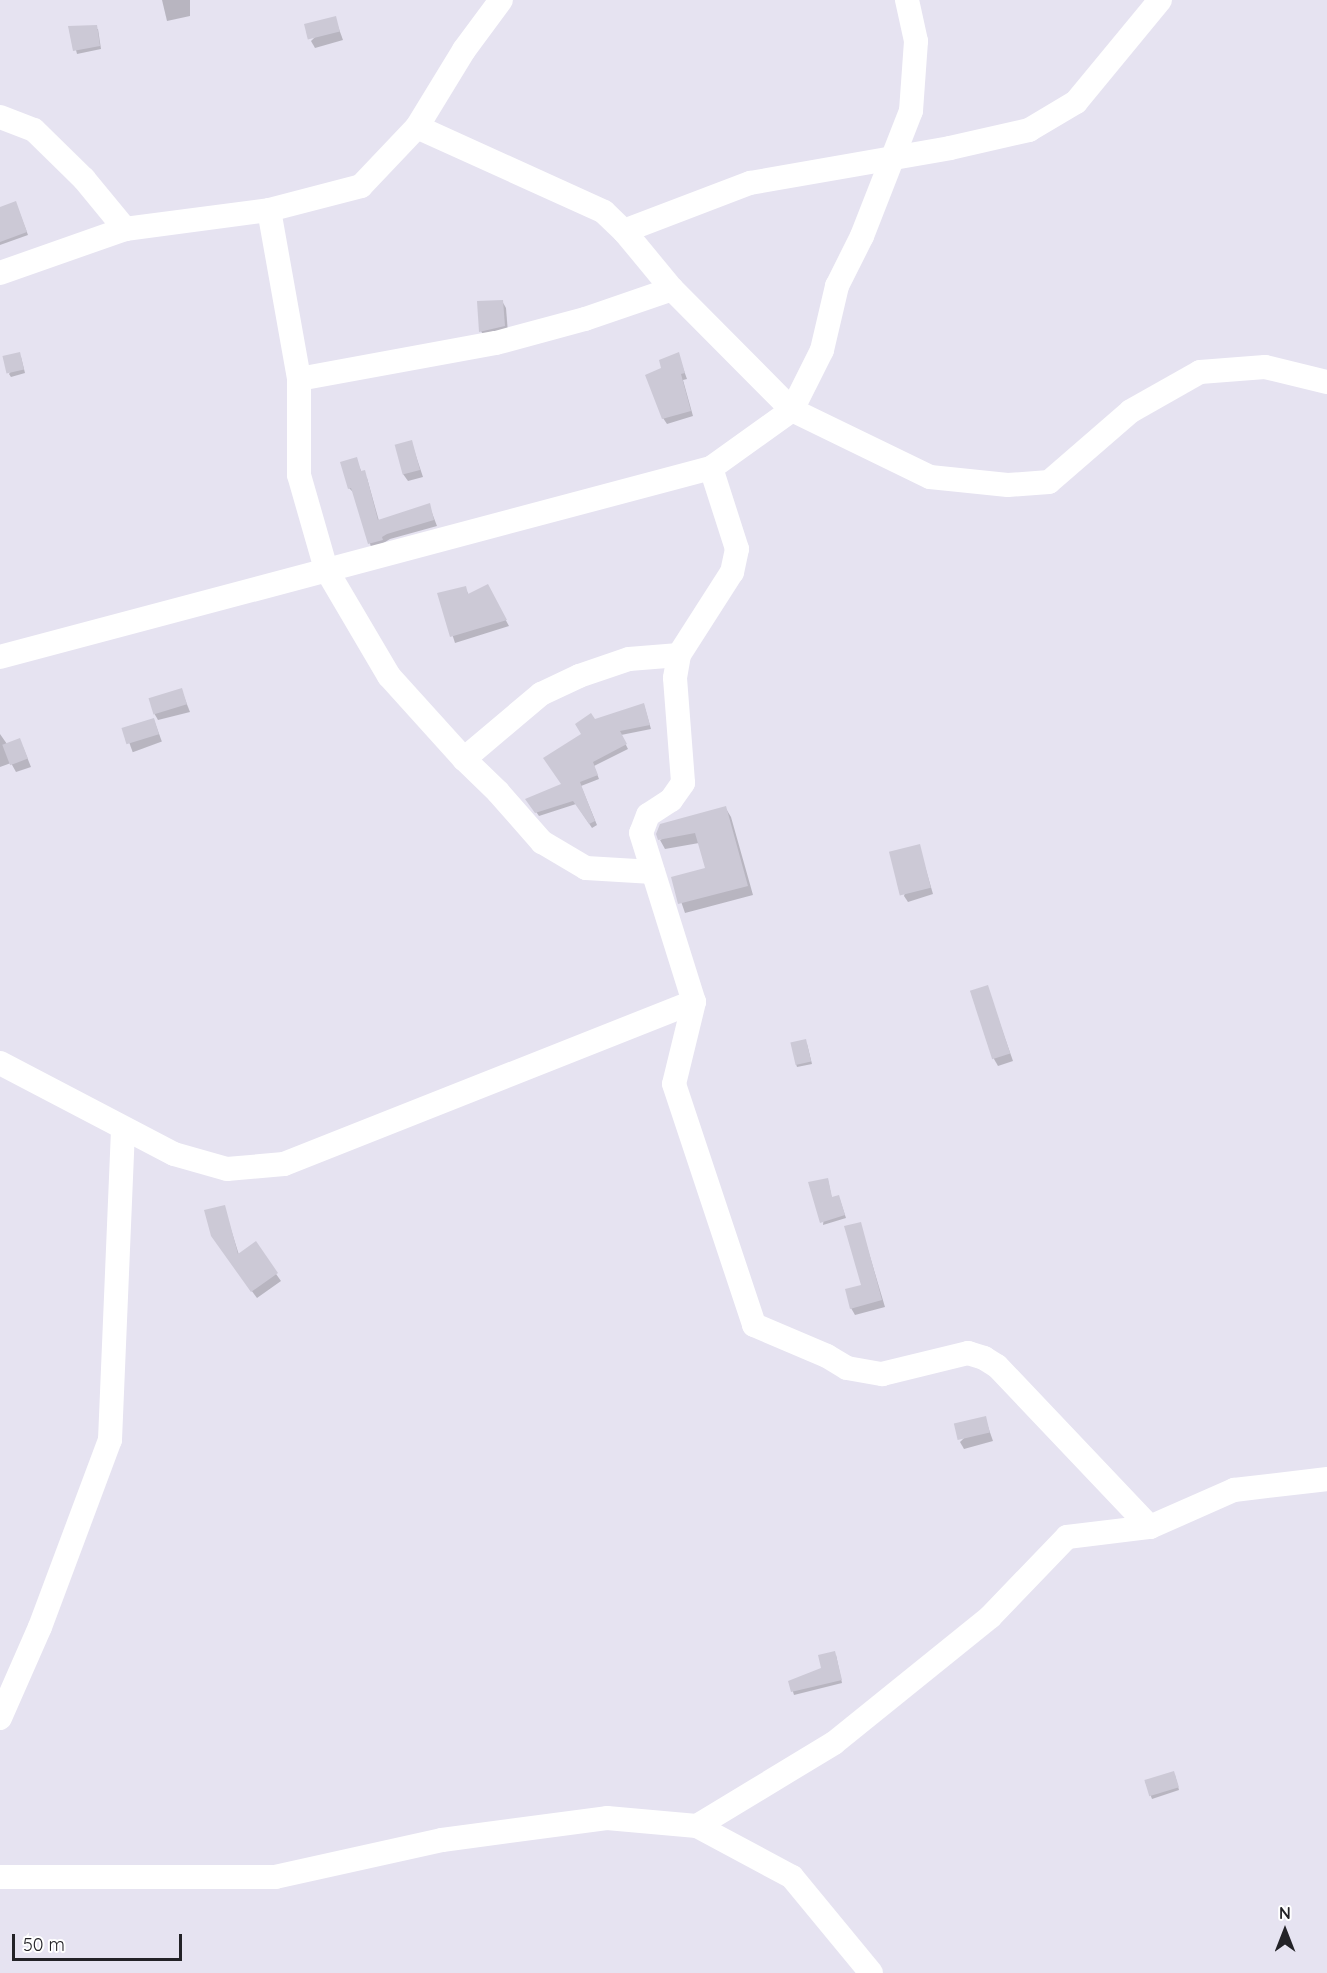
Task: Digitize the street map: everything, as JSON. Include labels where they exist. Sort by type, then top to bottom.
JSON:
[{"type":"street","points":[[0,273],[125,229],[269,210],[361,186],[417,127],[464,50],[501,0]]},
{"type":"street","points":[[0,657],[711,468],[792,410],[822,350],[837,286],[862,236],[911,111],[916,41],[907,0]]},
{"type":"street","points":[[624,231],[750,183],[950,148],[1029,130],[1076,102],[1160,0]]},
{"type":"street","points":[[0,117],[34,130],[84,179],[125,229]]},
{"type":"street","points":[[417,127],[604,212],[624,231],[672,289],[792,410],[930,477],[1008,485],[1049,482],[1131,411],[1200,372],[1265,367],[1327,382]]},
{"type":"street","points":[[269,210],[299,379],[299,475],[326,569],[389,676],[542,842],[586,868],[653,872]]},
{"type":"street","points":[[299,379],[496,343],[585,319],[672,289]]},
{"type":"street","points":[[711,468],[737,549],[732,572],[679,655],[675,678],[683,783],[679,792],[648,815],[642,825],[643,842],[694,1002],[674,1084],[754,1325],[827,1356],[847,1368],[882,1374],[968,1353],[984,1358],[997,1366],[1150,1527]]},
{"type":"street","points":[[464,759],[541,694],[579,676],[629,659],[679,655]]},
{"type":"street","points":[[0,1063],[174,1154],[227,1169],[284,1164],[694,1002]]},
{"type":"street","points":[[0,1718],[40,1627],[110,1440],[123,1129]]},
{"type":"street","points":[[696,1826],[834,1743],[990,1617],[1067,1537],[1150,1527],[1234,1490],[1327,1479]]},
{"type":"street","points":[[0,1877],[275,1876],[442,1839],[607,1818],[696,1826],[792,1876],[871,1973]]},
{"type":"building","points":[[336,16],[340,32],[308,40],[304,24]]},
{"type":"building","points":[[97,25],[100,46],[73,51],[68,26]]},
{"type":"building","points":[[16,201],[27,232],[0,242],[0,207]]},
{"type":"building","points":[[503,300],[505,326],[479,332],[477,301]]},
{"type":"building","points":[[20,352],[24,370],[7,374],[2,356]]},
{"type":"building","points":[[679,352],[685,373],[681,374],[691,411],[662,419],[645,375],[661,368],[659,360]]},
{"type":"building","points":[[412,440],[420,470],[403,475],[395,445]]},
{"type":"building","points":[[357,457],[361,471],[365,470],[378,520],[430,503],[434,520],[387,534],[382,537],[383,540],[368,544],[351,488],[348,489],[340,462]]},
{"type":"building","points":[[488,584],[507,620],[450,637],[437,593],[466,586],[468,594]]},
{"type":"building","points":[[182,688],[187,704],[153,714],[149,698]]},
{"type":"building","points":[[644,703],[650,725],[620,731],[627,744],[593,762],[598,775],[580,782],[595,821],[589,824],[573,801],[535,813],[525,799],[561,784],[543,758],[581,734],[575,724],[591,713],[595,719]]},
{"type":"building","points":[[154,718],[159,734],[126,744],[121,728]]},
{"type":"building","points":[[20,738],[28,759],[10,765],[2,745]]},
{"type":"building","points":[[726,806],[748,886],[678,904],[671,877],[705,868],[695,833],[658,840],[656,834],[660,824]]},
{"type":"building","points":[[920,844],[931,888],[900,895],[889,852]]},
{"type":"building","points":[[988,985],[1010,1053],[992,1059],[970,991]]},
{"type":"building","points":[[806,1039],[811,1061],[796,1065],[790,1043]]},
{"type":"building","points":[[828,1178],[832,1197],[839,1195],[845,1215],[820,1223],[808,1182]]},
{"type":"building","points":[[225,1205],[238,1254],[256,1241],[278,1273],[251,1292],[211,1236],[204,1210]]},
{"type":"building","points":[[861,1222],[882,1300],[850,1309],[845,1289],[861,1285],[844,1226]]},
{"type":"building","points":[[986,1416],[990,1433],[958,1440],[954,1423]]},
{"type":"building","points":[[835,1651],[842,1680],[791,1692],[788,1681],[821,1668],[818,1655]]},
{"type":"building","points":[[1174,1771],[1179,1787],[1149,1796],[1144,1780]]}]
